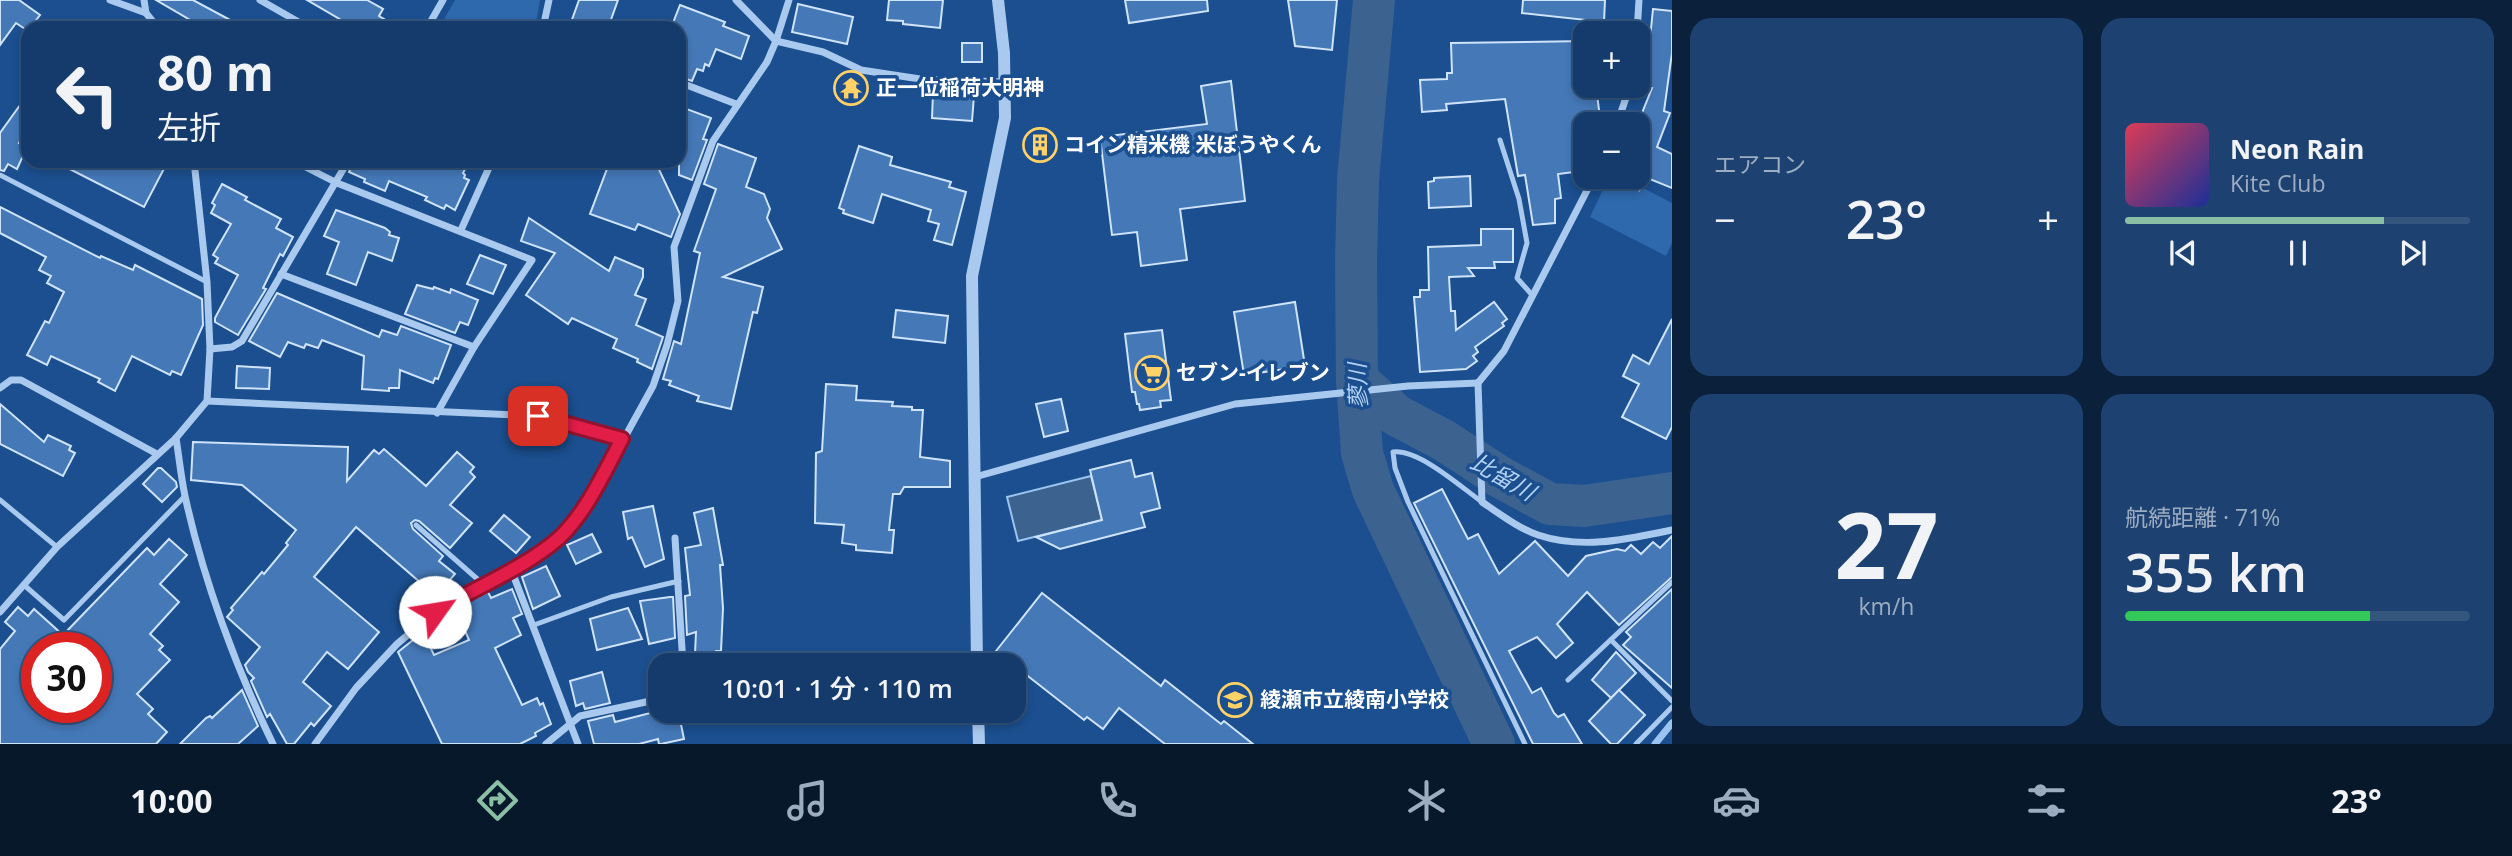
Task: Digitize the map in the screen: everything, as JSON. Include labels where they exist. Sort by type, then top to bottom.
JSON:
[{"type":"street","points":[[110,0],[146,13]]},
{"type":"street","points":[[144,0],[146,13],[152,21]]},
{"type":"street","points":[[260,0],[297,21]]},
{"type":"street","points":[[431,21],[443,0]]},
{"type":"street","points":[[545,21],[549,0]]},
{"type":"street","points":[[736,0],[776,41],[823,52],[861,70],[920,79],[1005,82]]},
{"type":"street","points":[[315,744],[356,688],[397,644],[435,612],[511,569],[561,536],[599,484],[653,386],[667,345],[678,301],[674,247],[713,141],[767,62],[789,0]]},
{"type":"street","points":[[977,653],[972,276],[1003,134],[1006,102],[998,0]]},
{"type":"street","points":[[1638,21],[1639,0]]},
{"type":"street","points":[[686,85],[736,104]]},
{"type":"street","points":[[0,612],[57,547],[176,438],[206,401],[210,349],[207,282],[195,168]]},
{"type":"street","points":[[308,168],[337,183],[532,260],[474,347],[437,413]]},
{"type":"street","points":[[210,349],[232,347],[242,341],[344,168]]},
{"type":"street","points":[[461,230],[489,168]]},
{"type":"street","points":[[1588,189],[1504,351],[1478,383],[1482,498],[1506,518],[1539,535],[1577,542],[1615,542],[1672,530]]},
{"type":"street","points":[[281,274],[474,347]]},
{"type":"street","points":[[0,388],[11,380],[21,380],[157,454]]},
{"type":"street","points":[[975,477],[1234,404],[1408,386],[1478,383]]},
{"type":"street","points":[[206,401],[538,416],[622,439]]},
{"type":"street","points":[[176,438],[185,496],[211,587],[245,686],[273,744]]},
{"type":"street","points":[[675,538],[682,653]]},
{"type":"street","points":[[511,569],[578,744]]},
{"type":"street","points":[[546,744],[580,716],[648,702]]},
{"type":"street","points":[[978,723],[979,744]]},
{"type":"lane","points":[[1500,140],[1519,199],[1527,243],[1517,278],[1533,296]]},
{"type":"lane","points":[[0,175],[207,282]]},
{"type":"lane","points":[[1482,498],[1403,451],[1393,452],[1395,468],[1408,502],[1525,744]]},
{"type":"lane","points":[[24,585],[64,620],[185,496]]},
{"type":"lane","points":[[0,500],[57,547]]},
{"type":"lane","points":[[416,525],[483,584]]},
{"type":"lane","points":[[534,625],[611,597],[679,581]]},
{"type":"lane","points":[[1568,680],[1672,582]]},
{"type":"lane","points":[[1611,640],[1672,701]]},
{"type":"lane","points":[[1636,744],[1672,707]]},
{"type":"shaded area","points":[[455,0],[540,0],[536,21],[443,21]]},
{"type":"shaded area","points":[[1603,189],[1645,189],[1672,203],[1672,243],[1666,256],[1590,217]]},
{"type":"shaded area","points":[[1091,476],[1102,520],[1018,541],[1007,497]]},
{"type":"building","points":[[0,0],[19,0],[40,15],[36,21],[21,21],[21,26],[16,23],[0,45]]},
{"type":"building","points":[[156,0],[193,0],[232,21],[192,21]]},
{"type":"building","points":[[307,0],[367,0],[383,9],[379,16],[387,21],[343,21]]},
{"type":"building","points":[[579,0],[618,0],[610,21],[572,21]]},
{"type":"building","points":[[889,0],[943,0],[940,28],[887,20]]},
{"type":"building","points":[[1125,0],[1207,0],[1208,11],[1129,23]]},
{"type":"building","points":[[1288,0],[1337,0],[1332,50],[1295,46]]},
{"type":"building","points":[[1523,0],[1605,0],[1604,21],[1522,13]]},
{"type":"building","points":[[798,4],[853,17],[847,44],[792,32]]},
{"type":"building","points":[[680,5],[725,22],[723,26],[749,36],[741,59],[716,49],[709,66],[705,64],[703,71],[697,69],[692,81],[686,79],[686,21],[674,21]]},
{"type":"building","points":[[1653,9],[1672,11],[1672,53],[1664,111],[1670,113],[1657,147],[1672,154],[1672,188],[1650,179],[1650,112],[1642,112],[1652,88],[1650,38]]},
{"type":"building","points":[[1573,41],[1573,98],[1598,98],[1599,112],[1573,112],[1573,172],[1558,174],[1561,198],[1555,199],[1555,223],[1533,225],[1525,175],[1518,176],[1505,99],[1446,104],[1447,110],[1422,112],[1420,80],[1447,79],[1447,73],[1452,73],[1451,43]]},
{"type":"building","points":[[962,43],[982,43],[982,62],[962,62]]},
{"type":"building","points":[[1231,81],[1245,201],[1180,209],[1187,260],[1141,266],[1137,232],[1112,235],[1100,137],[1207,124],[1201,86]]},
{"type":"building","points":[[933,93],[974,96],[972,121],[932,118]]},
{"type":"building","points":[[21,104],[21,160],[17,169],[8,164],[4,171],[0,170],[0,133]]},
{"type":"building","points":[[686,109],[711,118],[703,139],[707,140],[692,180],[679,175],[679,168],[686,168]]},
{"type":"building","points":[[718,144],[756,158],[746,187],[764,194],[770,209],[767,218],[782,249],[723,277],[763,287],[757,313],[753,312],[731,409],[697,401],[699,396],[669,385],[671,381],[663,379],[674,341],[681,344],[700,253],[694,251],[716,189],[704,184]]},
{"type":"building","points":[[859,146],[892,157],[890,165],[951,182],[949,187],[966,192],[952,245],[934,240],[939,224],[928,221],[931,210],[882,194],[873,223],[843,213],[844,210],[839,208]]},
{"type":"building","points":[[68,168],[164,168],[144,207]]},
{"type":"building","points":[[351,168],[466,168],[464,178],[469,180],[455,210],[446,205],[444,209],[425,200],[427,197],[389,181],[385,191],[349,172]]},
{"type":"building","points":[[607,168],[658,168],[680,214],[671,237],[638,224],[635,230],[590,214]]},
{"type":"building","points":[[1470,176],[1471,206],[1429,208],[1428,182],[1434,181],[1434,178]]},
{"type":"building","points":[[222,184],[281,219],[276,228],[293,237],[283,256],[280,254],[263,288],[266,289],[238,335],[215,322],[238,275],[215,263],[218,258],[213,255],[231,224],[211,213],[215,205],[212,203]]},
{"type":"building","points":[[0,207],[100,258],[101,256],[133,270],[135,265],[202,299],[203,325],[181,375],[172,371],[170,375],[132,356],[115,391],[98,382],[100,379],[51,356],[47,365],[27,355],[45,321],[49,323],[64,292],[47,283],[51,276],[39,270],[46,257],[0,233]]},
{"type":"building","points":[[336,210],[385,228],[390,232],[389,235],[399,238],[392,261],[368,252],[356,285],[327,274],[339,242],[324,236]]},
{"type":"building","points":[[529,218],[609,271],[615,257],[643,269],[643,277],[635,295],[646,299],[636,325],[663,337],[652,369],[637,362],[638,359],[613,348],[617,339],[572,318],[568,324],[526,295],[555,253],[521,241]]},
{"type":"building","points":[[1481,229],[1513,229],[1513,262],[1494,262],[1495,268],[1468,268],[1474,276],[1449,277],[1451,311],[1455,311],[1456,330],[1494,302],[1507,319],[1502,323],[1504,326],[1475,347],[1478,352],[1473,356],[1477,361],[1466,369],[1420,372],[1414,297],[1420,297],[1420,290],[1429,290],[1428,247],[1481,245]]},
{"type":"building","points":[[480,255],[506,265],[493,294],[467,284]]},
{"type":"building","points":[[417,285],[450,293],[451,289],[478,300],[468,325],[460,322],[455,333],[405,314]]},
{"type":"building","points":[[277,293],[379,337],[382,330],[397,335],[401,326],[451,345],[438,379],[435,378],[433,383],[400,370],[399,388],[389,388],[389,391],[362,389],[364,356],[322,340],[318,348],[306,344],[304,348],[288,342],[280,357],[249,341]]},
{"type":"building","points":[[1295,302],[1305,366],[1244,375],[1234,312]]},
{"type":"building","points":[[896,310],[948,316],[945,343],[893,337]]},
{"type":"building","points":[[1672,319],[1672,427],[1666,439],[1622,417],[1639,384],[1623,376],[1633,355],[1649,364]]},
{"type":"building","points":[[1162,330],[1171,400],[1160,401],[1161,407],[1140,410],[1135,392],[1132,392],[1125,334]]},
{"type":"building","points":[[237,366],[270,368],[269,389],[236,388]]},
{"type":"building","points":[[826,384],[857,386],[856,400],[893,402],[892,406],[923,410],[920,457],[950,461],[950,487],[904,487],[900,494],[893,494],[889,530],[894,530],[892,553],[856,550],[856,545],[842,543],[844,525],[815,523],[816,453],[822,451]]},
{"type":"building","points":[[1061,399],[1068,431],[1044,437],[1036,404]]},
{"type":"building","points":[[0,404],[44,442],[48,435],[71,446],[69,450],[75,453],[63,476],[0,444]]},
{"type":"building","points":[[193,442],[348,447],[347,481],[374,450],[379,454],[384,449],[426,486],[457,452],[474,467],[470,472],[475,477],[450,505],[472,523],[450,548],[419,521],[411,523],[413,529],[443,556],[439,561],[455,574],[436,596],[356,527],[314,577],[379,632],[348,669],[327,652],[303,682],[331,706],[314,726],[311,723],[294,744],[287,744],[270,714],[267,717],[251,681],[254,678],[245,665],[260,647],[227,617],[233,610],[231,608],[288,545],[286,543],[296,530],[242,485],[191,480]]},
{"type":"building","points":[[1131,460],[1135,477],[1152,473],[1160,508],[1141,513],[1145,527],[1060,549],[1036,537],[1102,520],[1090,470]]},
{"type":"building","points":[[158,468],[176,482],[177,487],[162,502],[143,484]]},
{"type":"building","points":[[1442,489],[1468,539],[1478,534],[1499,574],[1535,541],[1568,576],[1586,556],[1617,549],[1625,551],[1631,545],[1641,554],[1653,542],[1660,548],[1672,536],[1672,577],[1619,625],[1587,592],[1557,624],[1573,643],[1556,658],[1537,637],[1509,651],[1532,693],[1541,688],[1554,713],[1558,717],[1564,714],[1582,744],[1533,744],[1414,503]]},
{"type":"building","points":[[653,506],[664,559],[645,567],[632,537],[628,539],[623,512]]},
{"type":"building","points":[[713,508],[723,565],[720,565],[723,608],[721,651],[716,653],[695,653],[696,632],[687,635],[685,596],[690,595],[685,548],[701,545],[694,513]]},
{"type":"building","points":[[504,515],[530,537],[516,553],[490,531]]},
{"type":"building","points":[[592,534],[601,552],[576,564],[567,545]]},
{"type":"building","points":[[169,539],[187,555],[160,584],[179,602],[150,634],[163,646],[159,650],[170,660],[137,694],[153,709],[148,714],[167,732],[156,744],[0,744],[0,649],[15,631],[5,622],[18,607],[28,616],[34,609],[60,632],[21,632],[21,723],[112,723],[112,632],[66,632],[147,548],[154,555]]},
{"type":"building","points":[[546,566],[560,596],[533,609],[522,577]]},
{"type":"building","points":[[512,589],[522,614],[513,618],[521,635],[495,648],[522,705],[537,698],[540,705],[543,703],[551,724],[520,744],[442,744],[398,652],[423,632],[434,655],[469,640],[459,616],[451,610],[488,592],[491,598]]},
{"type":"building","points":[[1672,589],[1672,688],[1623,645],[1631,637],[1626,632]]},
{"type":"building","points":[[1042,593],[1161,686],[1165,680],[1221,724],[1224,721],[1253,744],[1165,744],[1119,708],[1103,729],[1087,717],[1084,720],[1026,675],[1026,653],[996,651]]},
{"type":"building","points":[[673,597],[675,638],[649,644],[640,601]]},
{"type":"building","points":[[628,608],[642,639],[597,650],[590,619]]},
{"type":"building","points":[[1616,652],[1636,673],[1611,698],[1592,680]]},
{"type":"building","points":[[602,672],[610,703],[585,709],[583,703],[576,706],[570,681]]},
{"type":"building","points":[[242,690],[258,726],[238,744],[180,744],[206,718],[212,718]]},
{"type":"building","points":[[1619,690],[1645,715],[1617,744],[1611,744],[1589,721]]},
{"type":"building","points":[[648,714],[648,723],[681,723],[684,739],[661,744],[658,739],[639,744],[594,744],[588,721],[613,715],[615,722]]},
{"type":"waterway","name":"蓼川","points":[[1374,0],[1358,180],[1357,380],[1362,453],[1373,490],[1494,744]]},
{"type":"waterway","name":"比留川","points":[[1357,380],[1396,415],[1550,504],[1584,506],[1672,493]]},
{"type":"waterway","points":[[1655,744],[1672,723]]},
{"type":"place","name":"正一位稲荷大明神","points":[[851,88]]},
{"type":"place","name":"コイン精米機 米ぼうやくん","points":[[1040,145]]},
{"type":"place","name":"セブン-イレブン","points":[[1152,373]]},
{"type":"place","name":"綾瀬市立綾南小学校","points":[[1235,700]]},
{"type":"route","points":[[435,612],[538,553],[561,536],[599,484],[622,439],[538,416]]}]
